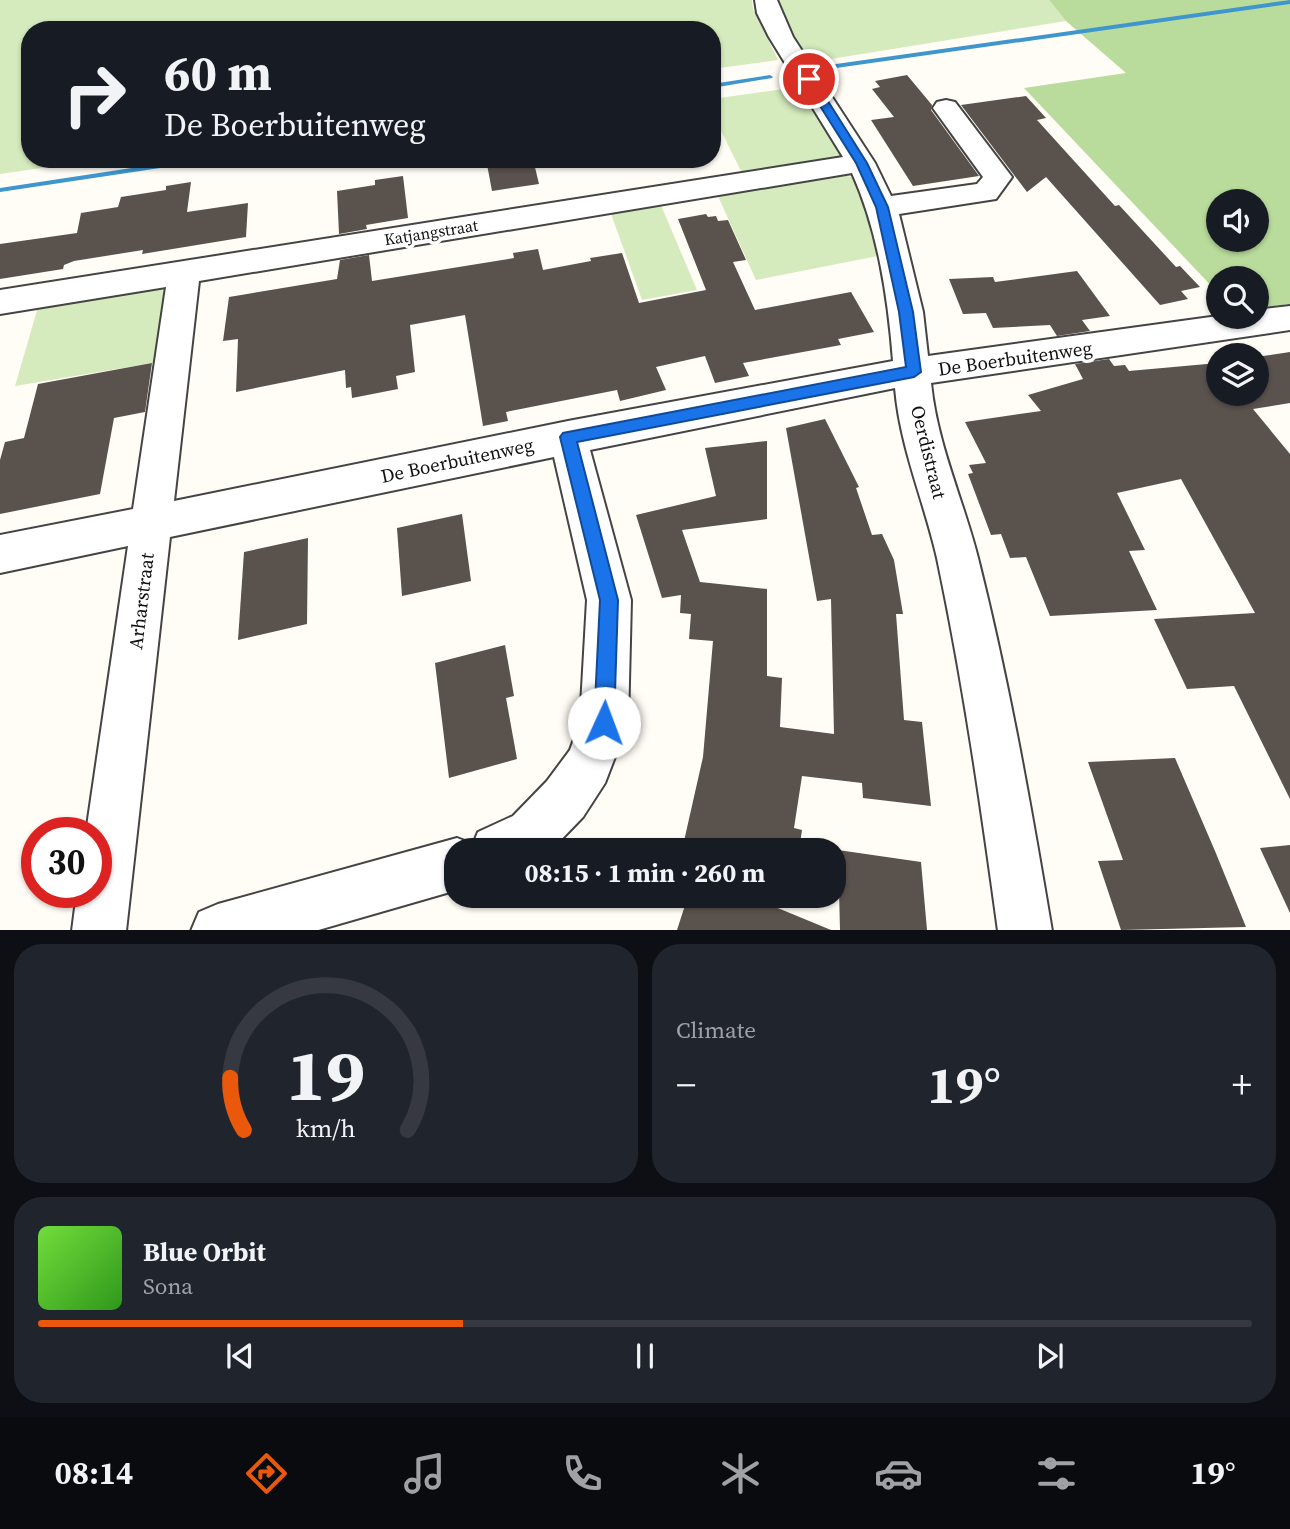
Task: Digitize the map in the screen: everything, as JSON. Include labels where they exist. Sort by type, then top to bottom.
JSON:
[{"type":"street","name":"Oerdistraat","points":[[766,0],[769,13],[781,37],[861,163],[882,207],[906,312],[914,372],[916,417],[957,556],[999,758],[1025,930]]},
{"type":"street","points":[[882,207],[986,192],[998,177],[946,108]]},
{"type":"street","name":"Katjangstraat","points":[[0,302],[861,163]]},
{"type":"street","name":"Arharstraat","points":[[99,930],[184,271]]},
{"type":"street","name":"De Boerbuitenweg","points":[[0,554],[568,437],[914,372],[1290,318]]},
{"type":"street","points":[[522,838],[531,834],[565,799],[588,765],[604,723],[609,600],[568,437]]},
{"type":"street","points":[[218,930],[444,868]]},
{"type":"green space","points":[[0,0],[752,0],[753,9],[778,60],[721,68],[721,21],[21,21],[21,168],[41,168],[0,174]]},
{"type":"green space","points":[[774,0],[1049,0],[1066,21],[806,63]]},
{"type":"green space","points":[[1049,0],[1290,0],[1290,304],[1269,307],[1269,266],[1206,266],[1206,280],[1024,88],[1126,73],[1066,21]]},
{"type":"green space","points":[[806,86],[845,153],[837,160],[744,177],[721,131],[721,98]]},
{"type":"green space","points":[[839,174],[860,179],[883,255],[756,280],[717,194]]},
{"type":"green space","points":[[660,203],[697,290],[642,300],[610,211]]},
{"type":"green space","points":[[151,289],[171,291],[165,361],[15,386],[38,307]]},
{"type":"building","points":[[907,75],[932,105],[931,110],[979,176],[913,186],[871,120],[894,117],[872,89],[880,87],[875,81]]},
{"type":"building","points":[[1026,96],[1046,118],[1037,120],[1115,206],[1119,205],[1176,267],[1180,266],[1200,287],[1181,291],[1188,299],[1160,305],[1046,177],[1027,192],[961,105]]},
{"type":"building","points":[[488,168],[535,168],[539,184],[492,191]]},
{"type":"building","points":[[403,176],[408,218],[366,225],[367,229],[339,234],[337,191],[375,185],[375,180]]},
{"type":"building","points":[[191,182],[187,212],[248,203],[246,237],[142,254],[143,250],[74,261],[64,265],[63,269],[0,279],[0,244],[77,233],[81,213],[118,207],[121,197],[166,190],[166,186]]},
{"type":"building","points":[[706,214],[708,217],[716,216],[718,221],[728,220],[746,260],[733,262],[755,310],[851,292],[874,332],[838,339],[841,345],[743,363],[749,376],[715,383],[705,356],[656,367],[666,390],[620,401],[617,390],[506,412],[508,421],[483,426],[465,315],[410,325],[415,372],[396,376],[398,389],[352,398],[351,387],[346,388],[345,370],[236,392],[238,339],[223,341],[229,297],[337,279],[340,260],[369,255],[372,281],[514,258],[513,253],[538,249],[543,270],[622,253],[639,303],[706,290],[678,219]]},
{"type":"building","points":[[1077,271],[1110,316],[1082,320],[1090,331],[1057,336],[1050,325],[993,328],[986,313],[963,314],[949,279],[993,277],[995,282]]},
{"type":"building","points":[[1290,352],[1290,403],[1253,409],[1290,454],[1290,799],[1234,686],[1187,689],[1154,619],[1255,613],[1181,479],[1117,493],[1145,550],[1129,551],[1157,610],[1050,616],[1026,557],[1010,558],[1001,534],[991,535],[968,474],[973,473],[969,465],[986,463],[965,422],[1041,411],[1028,395],[1083,379],[1075,364],[1109,359],[1114,366],[1125,365],[1129,371],[1206,364],[1206,406],[1269,406],[1269,355]]},
{"type":"building","points":[[152,363],[145,412],[114,418],[100,494],[0,514],[0,460],[5,442],[24,438],[38,384]]},
{"type":"building","points":[[825,419],[859,487],[856,488],[872,535],[882,534],[894,560],[903,614],[896,614],[904,720],[922,722],[931,806],[863,798],[862,783],[802,776],[794,828],[802,830],[801,838],[685,838],[703,757],[713,641],[689,639],[691,614],[680,613],[681,595],[662,598],[636,515],[716,496],[705,448],[767,441],[767,519],[682,530],[700,582],[767,589],[767,676],[782,678],[780,727],[834,734],[831,599],[817,601],[786,428]]},
{"type":"building","points":[[462,514],[471,581],[402,596],[397,528]]},
{"type":"building","points":[[308,538],[307,624],[238,640],[244,552]]},
{"type":"building","points":[[505,645],[514,696],[506,698],[517,759],[449,778],[435,663]]},
{"type":"building","points":[[1175,758],[1246,927],[1121,930],[1098,861],[1123,860],[1088,762]]},
{"type":"building","points":[[1290,845],[1290,913],[1260,848]]},
{"type":"building","points":[[846,851],[921,862],[927,930],[840,930],[839,908],[846,908]]},
{"type":"building","points":[[684,908],[778,908],[831,930],[677,930]]},
{"type":"waterway","points":[[836,66],[1290,2]]},
{"type":"waterway","points":[[721,85],[770,77]]},
{"type":"waterway","points":[[0,190],[147,168]]},
{"type":"route","points":[[604,723],[609,600],[568,437],[863,379],[914,372],[906,312],[882,207],[861,163],[809,79]]}]
